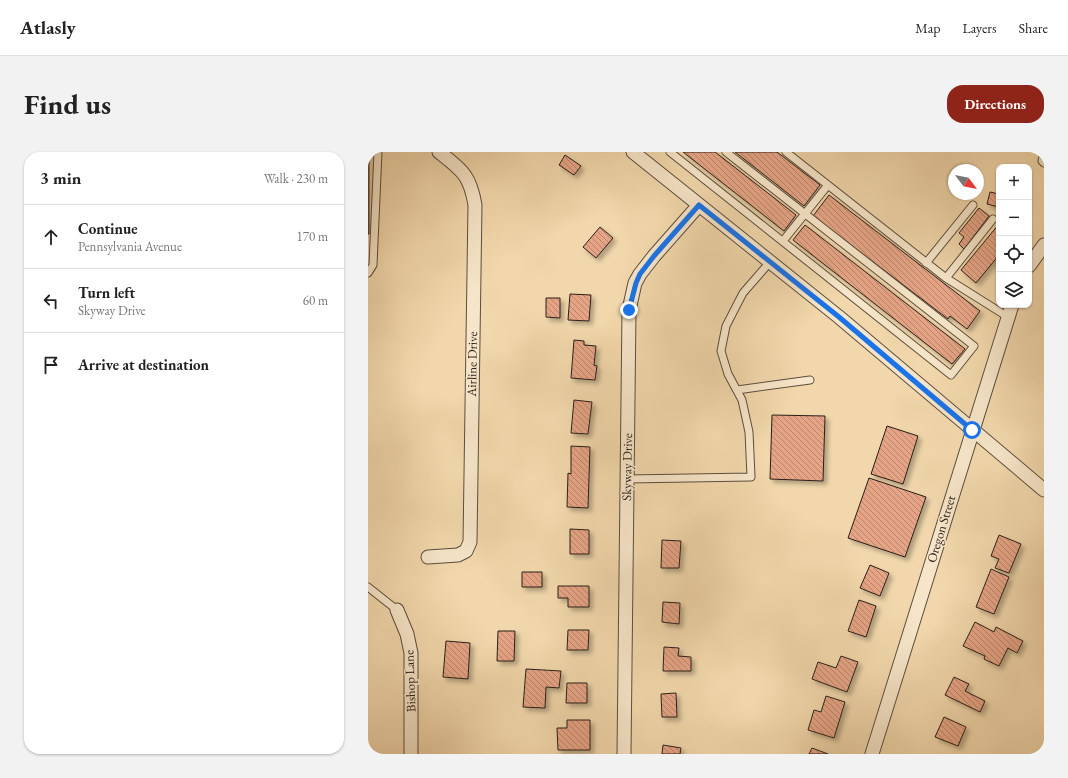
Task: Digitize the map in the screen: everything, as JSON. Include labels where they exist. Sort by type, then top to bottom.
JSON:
[{"type":"street","name":"Airline Drive","points":[[428,557],[458,554],[466,551],[470,542],[475,205],[473,191],[468,179],[458,167],[439,152]]},
{"type":"street","points":[[633,152],[839,317],[1044,490]]},
{"type":"street","name":"Skyway Drive","points":[[624,754],[629,310],[640,274],[699,205]]},
{"type":"street","points":[[1032,262],[1044,245]]},
{"type":"street","name":"Oregon Street","points":[[872,754],[1010,311]]},
{"type":"street","name":"Bishop Lane","points":[[397,610],[411,653],[411,754]]},
{"type":"lane","points":[[368,273],[373,265],[378,152]]},
{"type":"lane","points":[[670,152],[950,375],[974,346],[726,152]]},
{"type":"lane","points":[[786,152],[946,278],[1010,311]]},
{"type":"lane","points":[[1044,152],[1042,161],[1044,163]]},
{"type":"lane","points":[[783,241],[828,185]]},
{"type":"lane","points":[[926,263],[973,206]]},
{"type":"lane","points":[[946,278],[993,219]]},
{"type":"lane","points":[[627,479],[751,477],[749,432],[742,400],[728,374],[722,351],[726,326],[744,293],[770,262]]},
{"type":"lane","points":[[736,390],[810,380]]},
{"type":"lane","points":[[368,587],[397,610]]},
{"type":"building","points":[[369,152],[369,234],[368,234]]},
{"type":"building","points":[[683,152],[715,152],[796,215],[784,231]]},
{"type":"building","points":[[735,152],[777,152],[820,185],[804,206]]},
{"type":"building","points":[[565,155],[581,166],[574,175],[559,165]]},
{"type":"building","points":[[990,192],[996,193],[996,206],[987,204]]},
{"type":"building","points":[[829,195],[980,311],[967,329],[950,316],[948,319],[813,216]]},
{"type":"building","points":[[979,208],[989,216],[964,249],[959,244],[964,237],[959,233]]},
{"type":"building","points":[[805,225],[965,349],[952,364],[793,240]]},
{"type":"building","points":[[600,227],[613,238],[596,258],[583,247]]},
{"type":"building","points":[[996,228],[996,259],[976,283],[961,270]]},
{"type":"building","points":[[570,294],[591,295],[589,321],[568,320]]},
{"type":"building","points":[[546,298],[560,298],[560,318],[546,317]]},
{"type":"building","points":[[574,340],[584,341],[584,345],[596,346],[594,365],[597,366],[595,380],[571,378]]},
{"type":"building","points":[[574,400],[592,402],[588,434],[571,433]]},
{"type":"building","points":[[772,415],[825,416],[823,481],[770,479]]},
{"type":"building","points":[[887,426],[918,436],[903,484],[871,474]]},
{"type":"building","points":[[571,446],[590,447],[588,508],[567,507],[568,473],[571,474]]},
{"type":"building","points":[[869,478],[926,497],[905,557],[848,538]]},
{"type":"building","points":[[570,529],[589,530],[589,554],[570,554]]},
{"type":"building","points":[[999,535],[1021,544],[1009,573],[995,568],[999,559],[991,556]]},
{"type":"building","points":[[662,540],[681,541],[679,568],[661,568]]},
{"type":"building","points":[[870,565],[889,573],[880,596],[860,588]]},
{"type":"building","points":[[991,569],[1009,577],[994,614],[976,607]]},
{"type":"building","points":[[522,572],[542,572],[542,587],[522,587]]},
{"type":"building","points":[[558,586],[589,586],[589,607],[568,607],[568,598],[558,598]]},
{"type":"building","points":[[859,600],[876,606],[866,637],[848,631]]},
{"type":"building","points":[[663,602],[680,603],[679,624],[662,622]]},
{"type":"building","points":[[975,622],[994,632],[996,627],[1023,641],[1017,653],[1008,648],[999,666],[984,659],[985,656],[963,646]]},
{"type":"building","points":[[568,630],[589,630],[588,650],[567,650]]},
{"type":"building","points":[[498,631],[515,631],[514,661],[497,661]]},
{"type":"building","points":[[446,641],[470,643],[468,679],[443,677]]},
{"type":"building","points":[[664,647],[679,648],[678,656],[691,657],[691,671],[663,671]]},
{"type":"building","points":[[841,656],[858,662],[847,692],[812,679],[818,662],[836,668]]},
{"type":"building","points":[[526,669],[561,671],[559,688],[546,687],[545,708],[523,707]]},
{"type":"building","points":[[954,677],[969,684],[965,691],[985,701],[980,712],[945,695]]},
{"type":"building","points":[[567,683],[587,683],[587,703],[566,703]]},
{"type":"building","points":[[676,693],[677,717],[662,717],[661,694]]},
{"type":"building","points":[[826,696],[845,702],[834,738],[808,730],[814,710],[821,712]]},
{"type":"building","points":[[944,717],[966,727],[958,746],[935,737]]},
{"type":"building","points":[[567,720],[590,720],[590,750],[558,750],[557,728],[567,728]]},
{"type":"building","points":[[663,745],[681,748],[680,754],[662,754]]},
{"type":"building","points":[[812,748],[828,754],[809,754]]},
{"type":"route","points":[[629,310],[640,274],[699,205],[839,317],[972,430]]}]
